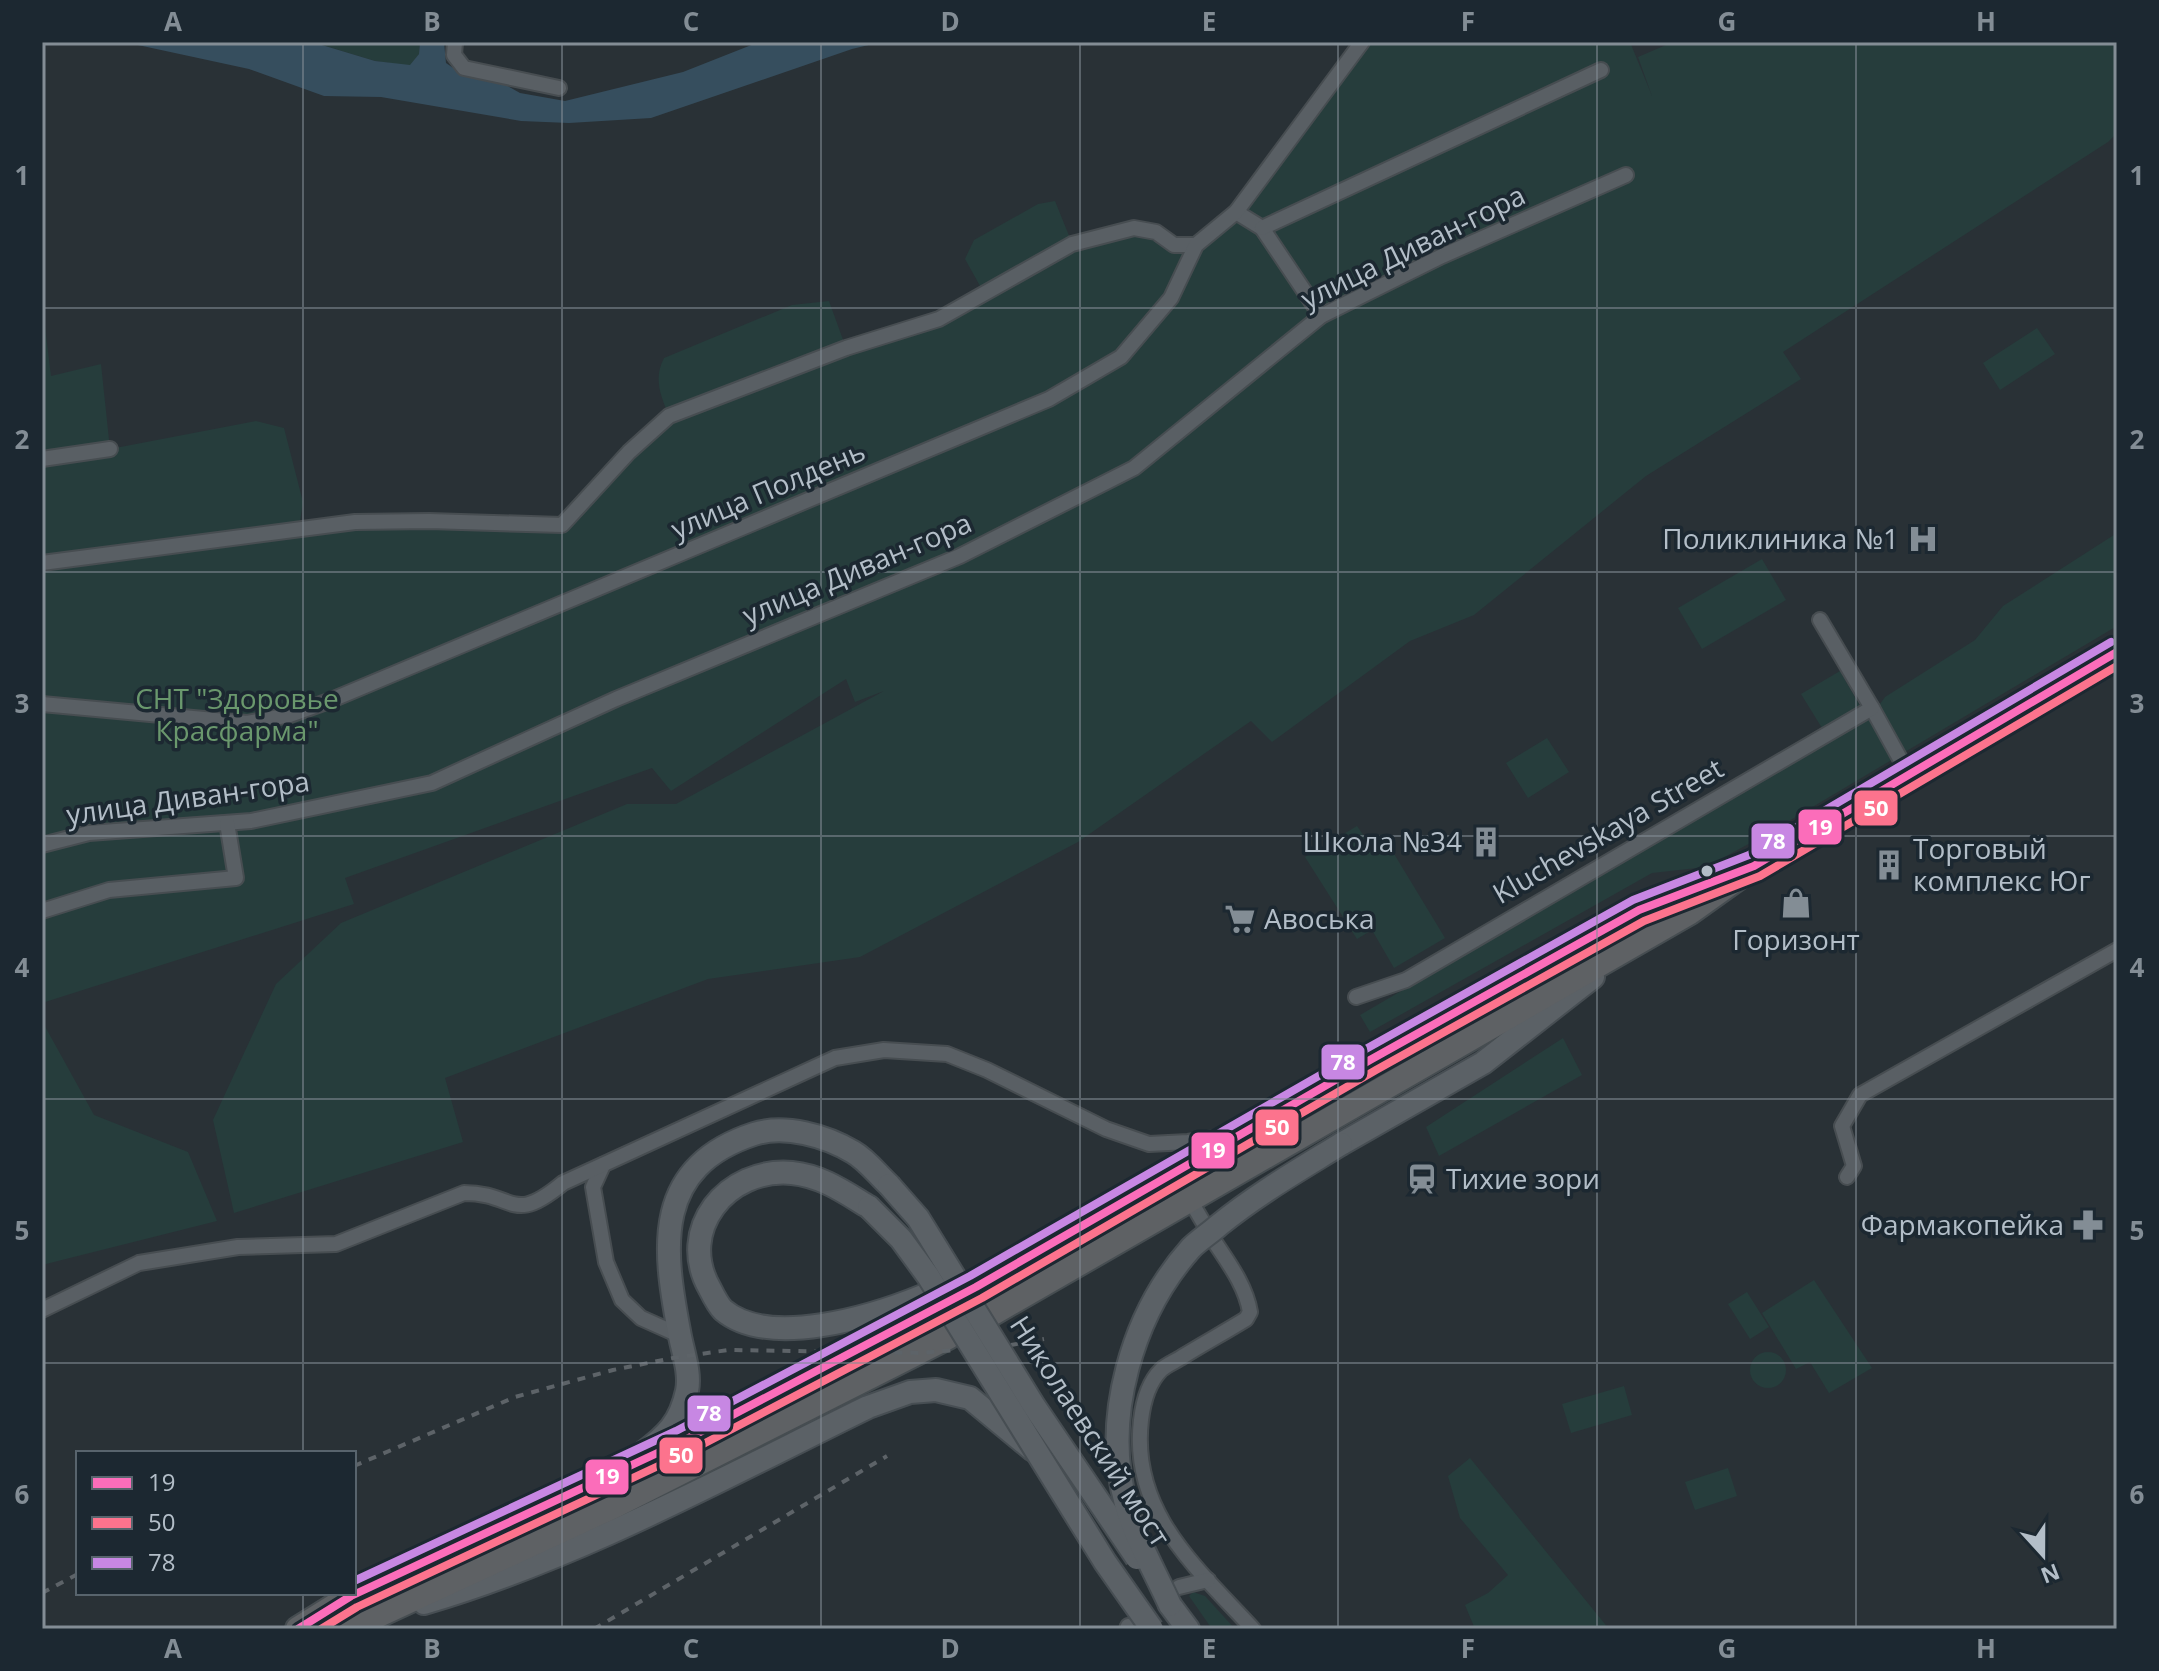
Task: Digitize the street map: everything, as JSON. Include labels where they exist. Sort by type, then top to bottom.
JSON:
[{"type":"highway","points":[[991,1314],[1690,912],[1754,866],[2117,652]]},
{"type":"highway","points":[[973,1283],[1093,1219],[1639,910],[1754,866]]},
{"type":"highway","points":[[356,1594],[610,1477],[927,1303]]},
{"type":"highway","points":[[356,1624],[616,1505],[948,1337]]},
{"type":"highway","points":[[298,1629],[353,1595]]},
{"type":"main road","points":[[1175,1596],[1125,1502],[1119,1454],[1119,1414],[1128,1364],[1165,1282],[1192,1247],[1276,1183],[1483,1063],[1642,939]]},
{"type":"main road","name":"Николаевский мост","points":[[610,1477],[667,1436],[680,1415],[688,1388],[667,1262],[671,1215],[682,1190],[698,1167],[725,1147],[757,1133],[798,1132],[827,1140],[855,1153],[918,1218],[1034,1406],[1175,1596],[1188,1629]]},
{"type":"main road","name":"Николаевский мост","points":[[927,1303],[833,1324],[782,1328],[749,1323],[722,1309],[700,1271],[699,1243],[708,1215],[726,1191],[758,1175],[791,1173],[828,1182],[869,1207],[901,1239],[928,1276],[1105,1562],[1152,1629]]},
{"type":"main road","points":[[356,1624],[465,1591],[611,1533],[868,1407],[910,1392],[936,1390],[970,1398],[1037,1454]]},
{"type":"street","points":[[455,42],[454,55],[464,68],[559,88]]},
{"type":"street","name":"улица Полдень","points":[[42,704],[247,723],[290,715],[1049,399],[1121,357],[1171,298],[1196,245],[1236,212],[1362,42]]},
{"type":"street","points":[[1262,228],[1601,70]]},
{"type":"street","name":"улица Диван-гора","points":[[42,845],[89,833],[251,821],[432,783],[616,699],[960,556],[1134,468],[1321,316],[1442,256],[1626,175]]},
{"type":"street","points":[[1236,212],[1262,228],[1321,316]]},
{"type":"street","points":[[42,563],[355,522],[562,525],[629,452],[669,416],[846,348],[939,319],[1072,244],[1134,228],[1156,232],[1174,245],[1196,245]]},
{"type":"street","points":[[42,459],[110,449]]},
{"type":"street","points":[[1820,620],[1909,775]]},
{"type":"street","name":"Kluchevskaya Street","points":[[1356,997],[1406,980],[1869,703]]},
{"type":"street","points":[[42,911],[109,890],[236,878],[227,823]]},
{"type":"street","points":[[1847,1177],[1854,1166],[1842,1126],[1860,1095],[2117,950]]},
{"type":"street","points":[[42,1310],[139,1263],[238,1247],[336,1244],[464,1193],[475,1193],[523,1207],[542,1200],[563,1183],[835,1058],[884,1050],[947,1054],[987,1070],[1106,1129],[1149,1144],[1188,1142],[1243,1133]]},
{"type":"street","points":[[603,1165],[593,1187],[606,1262],[622,1300],[641,1318],[679,1335]]},
{"type":"street","points":[[1190,1200],[1203,1222]]},
{"type":"street","points":[[1216,1244],[1234,1271],[1250,1312],[1246,1319],[1162,1369],[1146,1394],[1138,1441],[1142,1474],[1152,1505],[1177,1544],[1253,1629]]},
{"type":"street","points":[[1175,1596],[1208,1580]]},
{"type":"green space","points":[[312,42],[420,42],[419,54],[410,66],[375,61]]},
{"type":"green space","name":"СНТ \"Здоровье Красфарма\"","points":[[1362,42],[1630,42],[1652,96],[1638,57],[1673,42],[2117,42],[2117,133],[2108,142],[1783,352],[1801,379],[1646,476],[1474,615],[1410,641],[1272,742],[1251,721],[1078,842],[860,957],[708,979],[445,1078],[463,1142],[234,1213],[213,1120],[276,984],[341,923],[627,804],[676,804],[884,691],[855,702],[846,679],[671,791],[652,768],[345,878],[354,904],[42,1003],[42,302],[51,376],[101,364],[110,449],[256,421],[284,428],[303,502],[299,528],[561,525],[669,416],[659,380],[664,358],[792,305],[829,301],[846,348],[939,319],[984,293],[965,259],[974,240],[1038,204],[1055,201],[1072,243],[1134,228],[1196,245],[1236,212]]},
{"type":"green space","points":[[2037,328],[2055,354],[2000,390],[1983,363]]},
{"type":"green space","points":[[2117,533],[2117,626],[1767,834],[1706,867],[1652,873],[1370,1032],[1360,1015],[1870,718],[1885,697],[1975,640],[2003,606]]},
{"type":"green space","points":[[1762,559],[1786,600],[1702,649],[1678,608]]},
{"type":"green space","points":[[1840,671],[1860,706],[1822,728],[1801,694]]},
{"type":"green space","points":[[1547,738],[1569,772],[1528,798],[1506,763]]},
{"type":"green space","points":[[1357,826],[1368,842],[1382,834],[1445,938],[1394,968],[1372,930],[1357,939],[1305,857]]},
{"type":"green space","points":[[42,1021],[94,1115],[188,1152],[217,1221],[42,1265]]},
{"type":"green space","points":[[1563,1038],[1582,1075],[1439,1156],[1426,1127]]},
{"type":"green space","points":[[1814,1280],[1872,1368],[1829,1393],[1810,1362],[1796,1369],[1762,1313]]},
{"type":"green space","points":[[1747,1292],[1769,1327],[1750,1339],[1728,1304]]},
{"type":"green space","points":[[1768,1352],[1781,1357],[1786,1370],[1781,1383],[1768,1388],[1755,1383],[1750,1370],[1755,1357]]},
{"type":"green space","points":[[1624,1386],[1632,1415],[1571,1433],[1562,1404]]},
{"type":"green space","points":[[1470,1458],[1609,1629],[1475,1629],[1465,1605],[1488,1593],[1508,1575],[1460,1518],[1448,1476]]},
{"type":"green space","points":[[1728,1468],[1737,1496],[1695,1510],[1685,1482]]},
{"type":"green space","points":[[1193,1592],[1205,1596],[1235,1629],[1212,1629],[1189,1596]]},
{"type":"water","points":[[124,42],[312,42],[375,61],[410,65],[419,54],[420,42],[444,42],[446,63],[462,74],[506,85],[520,93],[565,101],[683,72],[759,42],[881,42],[852,49],[651,118],[569,123],[521,121],[381,97],[324,96],[249,69]]},
{"type":"railway","points":[[1011,1345],[1044,1339]]},
{"type":"railway","points":[[356,1465],[515,1397],[613,1370],[673,1358],[728,1350],[919,1353],[956,1350]]},
{"type":"railway","points":[[594,1629],[887,1456]]},
{"type":"railway","points":[[42,1593],[76,1575]]},
{"type":"transit line","name":"78","points":[[356,1580],[676,1431],[970,1276],[1633,900],[1749,855],[2111,642]]},
{"type":"transit line","name":"19","points":[[356,1594],[681,1442],[976,1287],[1370,1060],[1639,910],[1754,866],[2117,652]]},
{"type":"transit line","name":"50","points":[[321,1629],[357,1607],[686,1453],[982,1298],[1376,1070],[1644,921],[1760,876],[2117,666]]},
{"type":"transit line","name":"19","points":[[298,1629],[353,1595]]},
{"type":"place","name":"Поликлиника №1","points":[[1923,539]]},
{"type":"place","name":"Школа №34","points":[[1486,842]]},
{"type":"place","name":"Торговый комплекс Юг","points":[[1889,865]]},
{"type":"place","name":"Горизонт","points":[[1796,903]]},
{"type":"place","name":"Авоська","points":[[1240,919]]},
{"type":"place","name":"Тихие зори","points":[[1422,1179]]},
{"type":"place","name":"Фармакопейка","points":[[2088,1225]]}]
